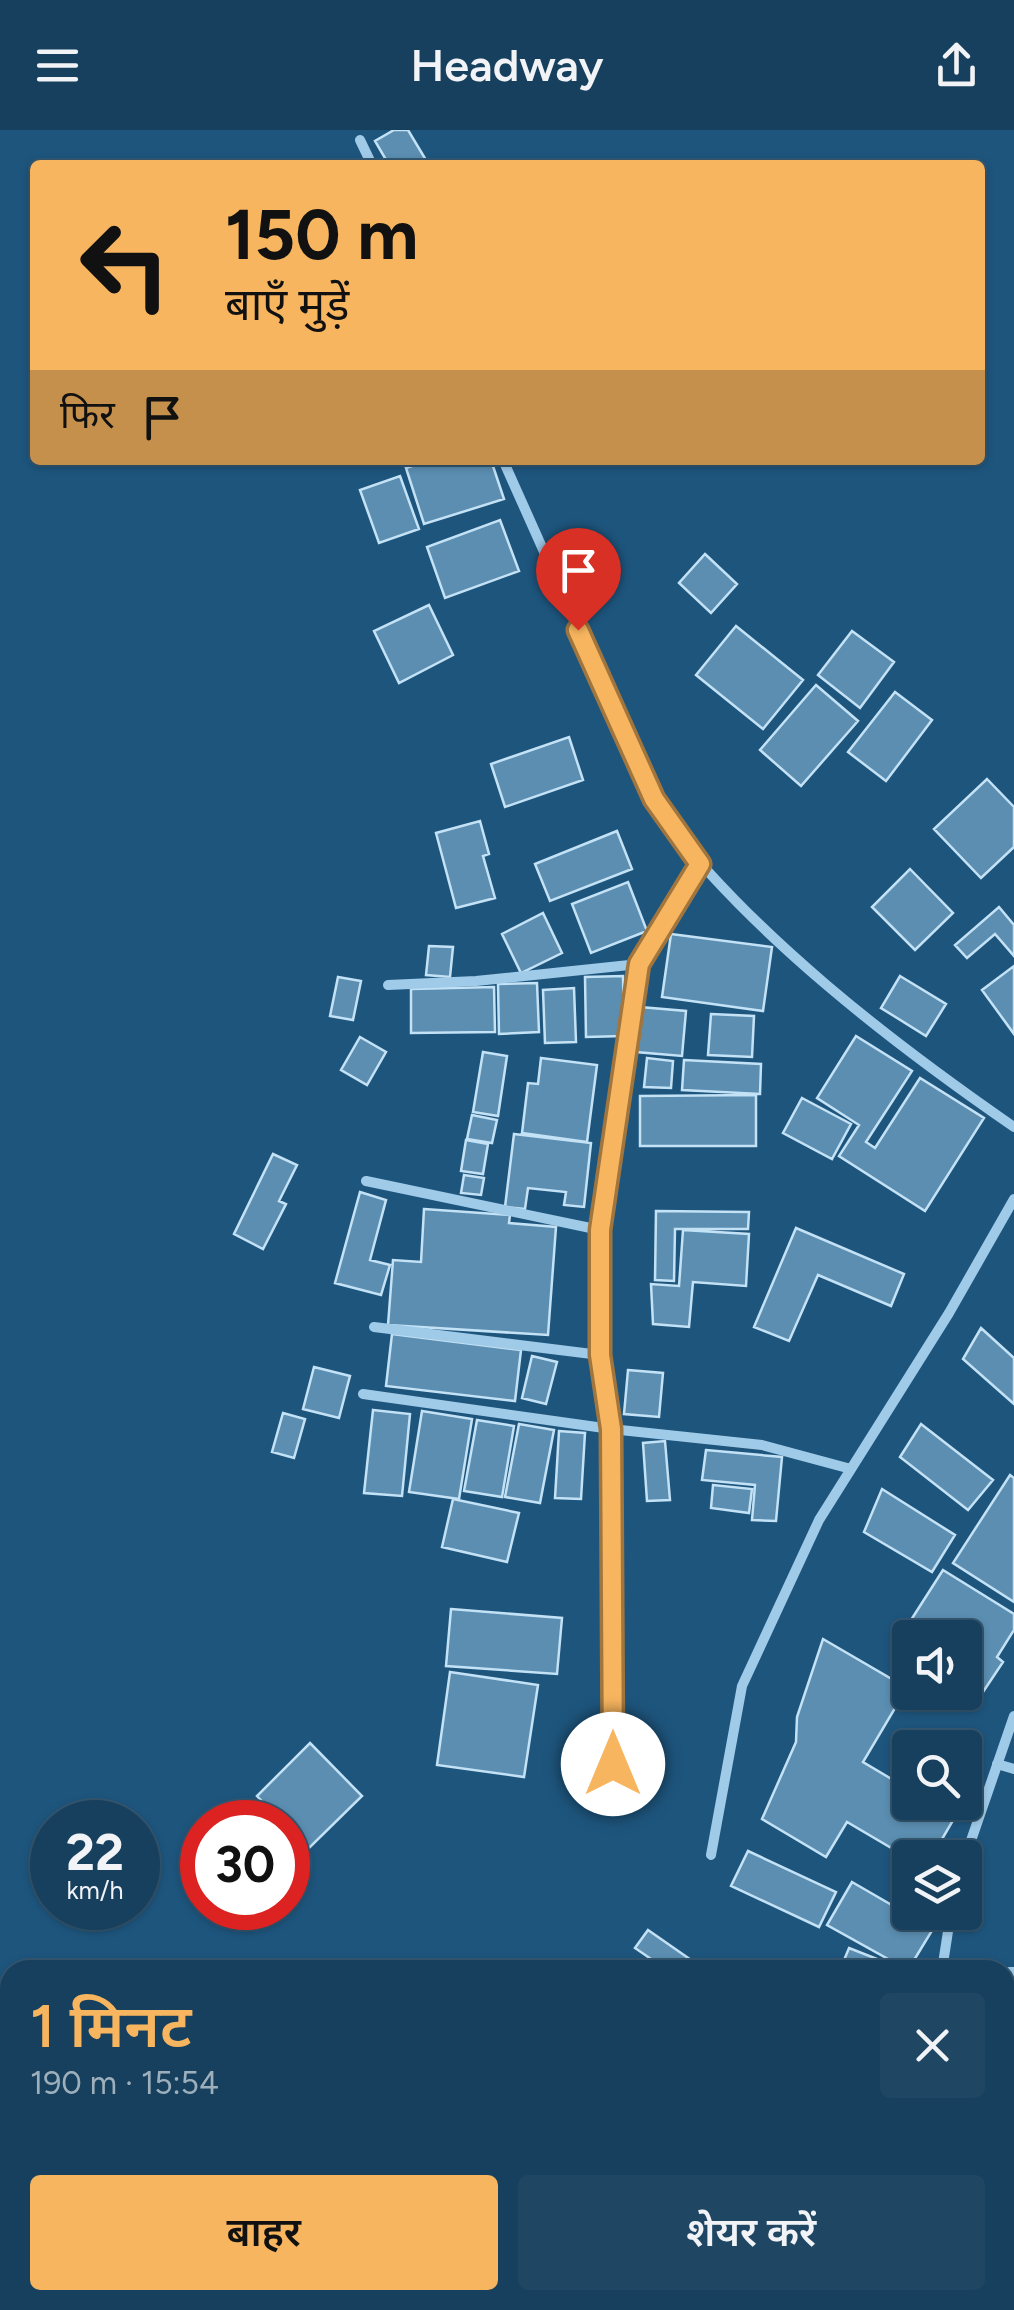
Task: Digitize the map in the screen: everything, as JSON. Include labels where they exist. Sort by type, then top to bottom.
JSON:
[{"type":"street","points":[[360,140],[370,160]]},
{"type":"street","points":[[505,465],[654,799],[700,864],[910,1055],[1014,1127]]},
{"type":"street","points":[[613,1764],[611,1429],[600,1355],[600,1230],[639,964],[700,864]]},
{"type":"street","points":[[388,985],[476,982],[639,964]]},
{"type":"street","points":[[366,1181],[600,1230]]},
{"type":"street","points":[[711,1855],[742,1686],[819,1520],[1014,1199]]},
{"type":"street","points":[[374,1327],[600,1355]]},
{"type":"street","points":[[363,1394],[611,1429],[762,1445],[851,1469]]},
{"type":"street","points":[[971,1840],[1014,1716]]},
{"type":"street","points":[[998,1764],[1014,1769]]},
{"type":"street","points":[[943,1960],[948,1930]]},
{"type":"building","points":[[394,130],[408,130],[426,160],[386,160],[375,141]]},
{"type":"building","points":[[493,465],[504,499],[424,524],[406,468]]},
{"type":"building","points":[[400,476],[419,529],[379,543],[360,490]]},
{"type":"building","points":[[500,520],[519,571],[445,598],[427,547]]},
{"type":"building","points":[[705,554],[737,584],[711,613],[679,583]]},
{"type":"building","points":[[429,605],[453,655],[399,683],[374,631]]},
{"type":"building","points":[[736,626],[803,680],[763,729],[696,675]]},
{"type":"building","points":[[852,631],[894,662],[860,708],[818,675]]},
{"type":"building","points":[[816,685],[858,721],[801,786],[760,750]]},
{"type":"building","points":[[895,692],[932,720],[886,781],[848,752]]},
{"type":"building","points":[[569,737],[583,780],[505,807],[491,764]]},
{"type":"building","points":[[987,779],[1014,807],[1014,847],[981,878],[934,829]]},
{"type":"building","points":[[480,821],[489,854],[483,856],[495,898],[456,908],[436,833]]},
{"type":"building","points":[[617,831],[632,869],[550,901],[535,864]]},
{"type":"building","points":[[910,869],[953,913],[915,950],[872,907]]},
{"type":"building","points":[[628,882],[647,931],[591,953],[572,904]]},
{"type":"building","points":[[999,907],[1014,925],[1014,956],[995,934],[967,958],[955,945]]},
{"type":"building","points":[[543,913],[562,953],[521,973],[502,934]]},
{"type":"building","points":[[671,934],[772,947],[763,1011],[662,997]]},
{"type":"building","points":[[429,946],[453,947],[450,977],[426,975]]},
{"type":"building","points":[[1014,966],[1014,1034],[982,990]]},
{"type":"building","points":[[623,976],[624,1036],[586,1037],[585,977]]},
{"type":"building","points":[[900,976],[946,1004],[926,1036],[881,1008]]},
{"type":"building","points":[[338,977],[361,981],[353,1020],[330,1016]]},
{"type":"building","points":[[537,983],[539,1032],[499,1034],[498,984]]},
{"type":"building","points":[[494,987],[495,1032],[411,1033],[411,989]]},
{"type":"building","points":[[574,988],[576,1042],[545,1043],[543,990]]},
{"type":"building","points":[[640,1007],[686,1011],[682,1056],[636,1052]]},
{"type":"building","points":[[711,1014],[754,1016],[752,1057],[708,1055]]},
{"type":"building","points":[[856,1036],[912,1071],[866,1142],[875,1148],[920,1078],[984,1118],[925,1211],[839,1156],[859,1125],[817,1098]]},
{"type":"building","points":[[360,1037],[386,1052],[367,1085],[341,1070]]},
{"type":"building","points":[[483,1052],[507,1056],[498,1116],[473,1112]]},
{"type":"building","points":[[541,1058],[597,1065],[587,1142],[522,1133],[528,1083],[538,1084]]},
{"type":"building","points":[[647,1058],[673,1061],[671,1088],[644,1087]]},
{"type":"building","points":[[684,1060],[761,1064],[760,1094],[682,1090]]},
{"type":"building","points":[[756,1095],[756,1146],[640,1146],[640,1096]]},
{"type":"building","points":[[802,1098],[851,1124],[832,1159],[783,1133]]},
{"type":"building","points":[[472,1115],[497,1120],[492,1143],[467,1139]]},
{"type":"building","points":[[514,1134],[591,1143],[584,1207],[564,1205],[566,1192],[528,1188],[525,1209],[505,1207]]},
{"type":"building","points":[[466,1140],[488,1144],[483,1174],[461,1171]]},
{"type":"building","points":[[273,1154],[297,1165],[279,1201],[286,1204],[263,1249],[234,1234]]},
{"type":"building","points":[[464,1175],[484,1178],[481,1195],[461,1193]]},
{"type":"building","points":[[360,1192],[386,1200],[370,1260],[390,1265],[381,1295],[335,1283]]},
{"type":"building","points":[[424,1209],[510,1215],[509,1223],[556,1227],[548,1335],[388,1325],[393,1260],[421,1262]]},
{"type":"building","points":[[656,1211],[749,1212],[748,1229],[675,1229],[674,1281],[655,1280]]},
{"type":"building","points":[[796,1228],[904,1274],[891,1306],[818,1275],[789,1341],[754,1327]]},
{"type":"building","points":[[683,1230],[749,1234],[746,1286],[693,1282],[689,1327],[653,1324],[651,1284],[679,1286]]},
{"type":"building","points":[[981,1328],[1014,1358],[1014,1404],[963,1359]]},
{"type":"building","points":[[392,1334],[521,1350],[515,1401],[386,1386]]},
{"type":"building","points":[[532,1356],[557,1362],[546,1404],[522,1398]]},
{"type":"building","points":[[314,1367],[350,1376],[339,1418],[303,1409]]},
{"type":"building","points":[[628,1370],[663,1373],[659,1417],[624,1414]]},
{"type":"building","points":[[373,1410],[410,1414],[402,1496],[364,1493]]},
{"type":"building","points":[[422,1411],[472,1419],[459,1499],[409,1492]]},
{"type":"building","points":[[283,1413],[305,1419],[294,1458],[272,1452]]},
{"type":"building","points":[[477,1420],[514,1426],[502,1497],[464,1491]]},
{"type":"building","points":[[519,1424],[554,1430],[540,1503],[505,1497]]},
{"type":"building","points":[[921,1424],[993,1480],[968,1510],[900,1457]]},
{"type":"building","points":[[559,1431],[585,1433],[581,1499],[555,1498]]},
{"type":"building","points":[[665,1441],[670,1500],[647,1501],[643,1443]]},
{"type":"building","points":[[706,1450],[782,1457],[776,1521],[752,1520],[755,1485],[702,1480]]},
{"type":"building","points":[[1010,1475],[1014,1478],[1014,1602],[953,1563]]},
{"type":"building","points":[[713,1485],[752,1489],[749,1513],[711,1508]]},
{"type":"building","points":[[882,1489],[955,1535],[932,1572],[864,1532]]},
{"type":"building","points":[[453,1499],[519,1513],[507,1562],[442,1547]]},
{"type":"building","points":[[943,1570],[1014,1614],[1014,1630],[997,1657],[1003,1662],[982,1694],[982,1620],[911,1620]]},
{"type":"building","points":[[451,1609],[562,1618],[557,1674],[446,1666]]},
{"type":"building","points":[[823,1639],[892,1679],[894,1710],[863,1762],[892,1779],[892,1820],[953,1820],[942,1840],[892,1840],[892,1848],[847,1822],[826,1857],[762,1819],[796,1742],[797,1717]]},
{"type":"building","points":[[450,1672],[538,1685],[524,1777],[437,1765]]},
{"type":"building","points":[[310,1743],[362,1796],[310,1847],[310,1800],[261,1800],[257,1796]]},
{"type":"building","points":[[748,1851],[836,1892],[819,1927],[731,1886]]},
{"type":"building","points":[[852,1882],[892,1905],[892,1930],[932,1930],[914,1960],[890,1960],[827,1925]]},
{"type":"building","points":[[648,1930],[691,1960],[652,1960],[635,1948]]},
{"type":"building","points":[[849,1948],[880,1960],[844,1960]]},
{"type":"route","points":[[578,630],[654,799],[700,864],[639,964],[600,1230],[600,1355],[611,1429],[613,1764]]}]
